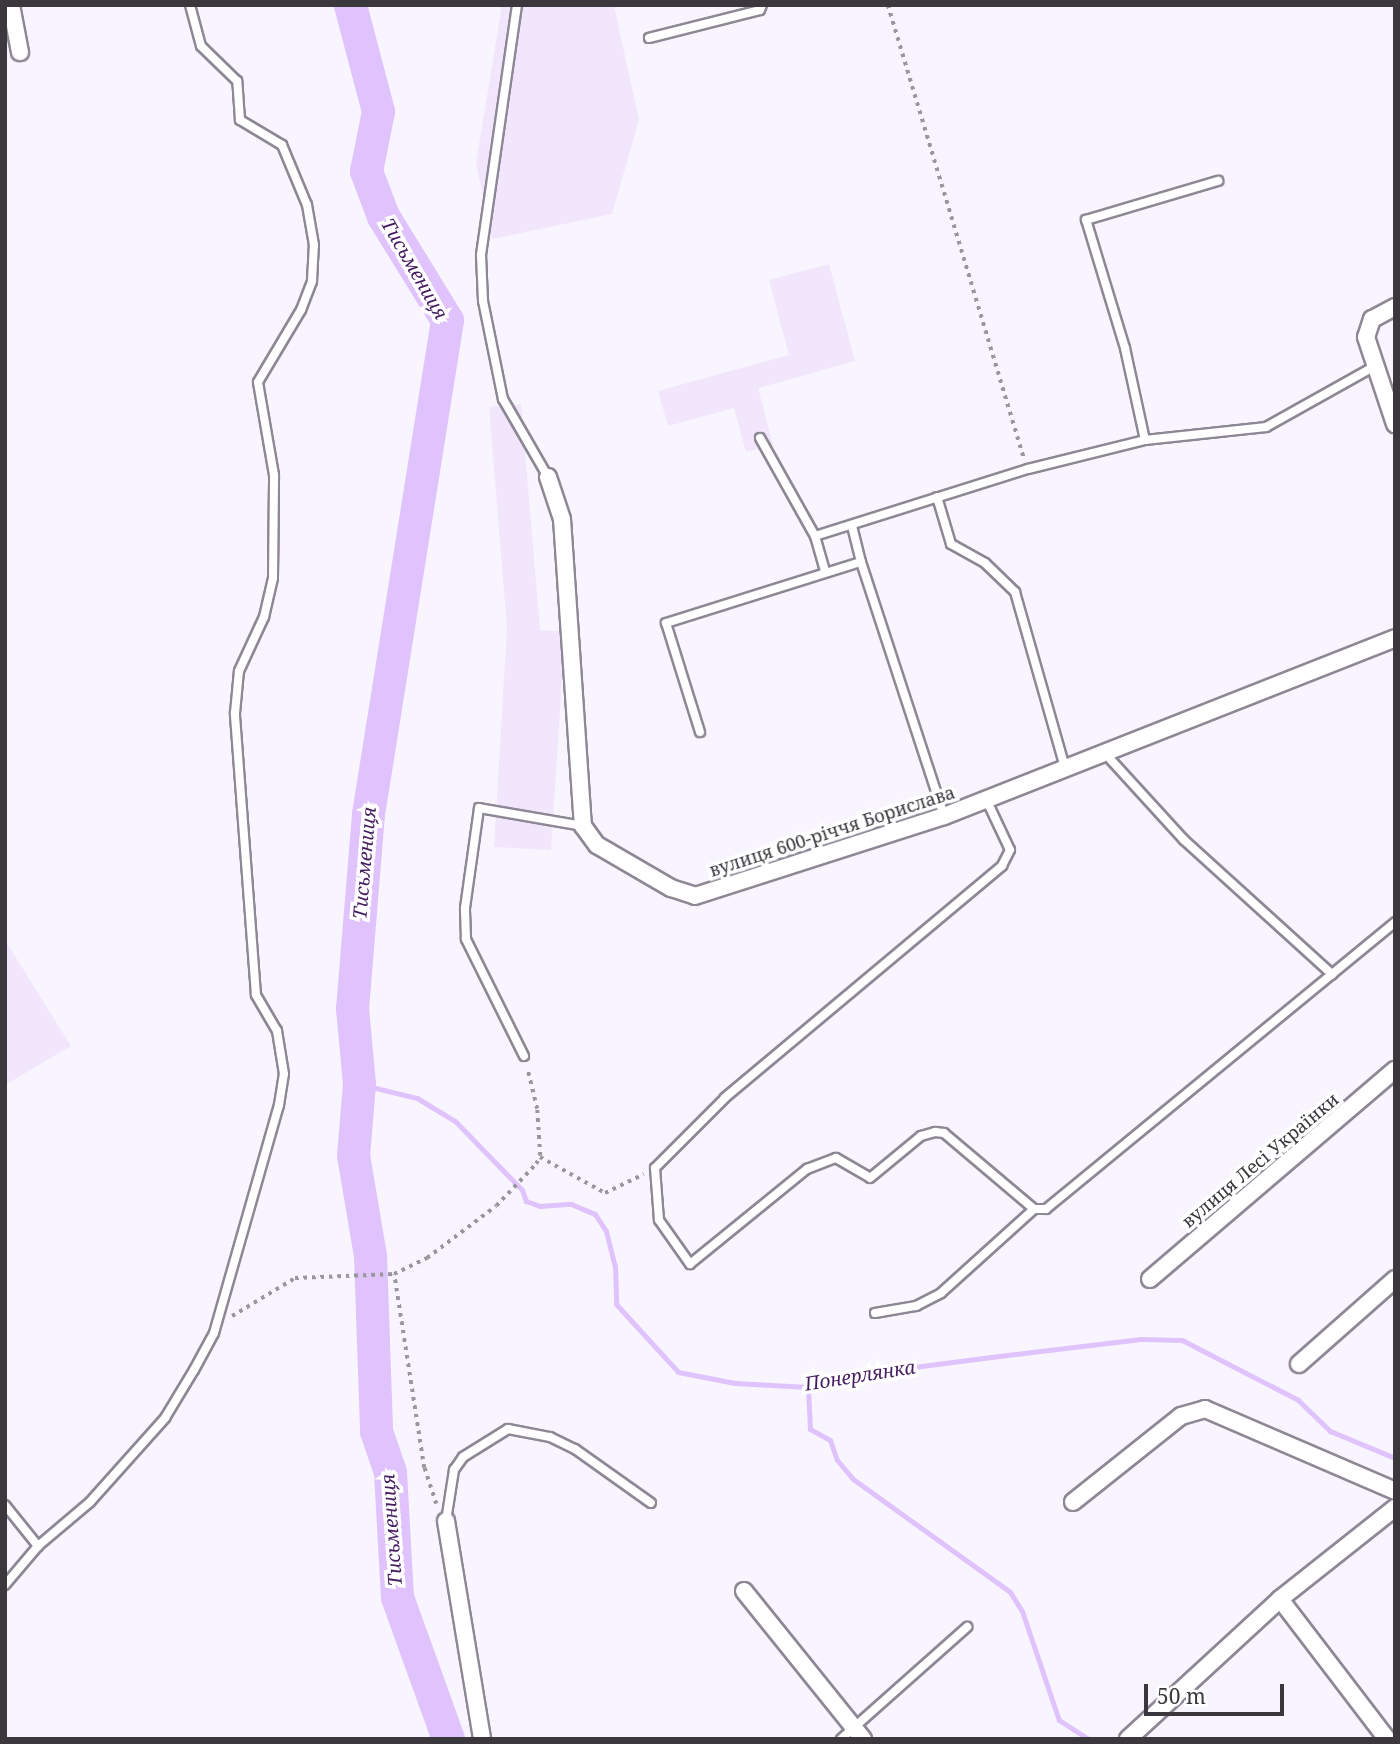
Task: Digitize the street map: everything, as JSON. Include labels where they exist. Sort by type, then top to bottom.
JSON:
[{"type":"street","points":[[10,5],[20,52]]},
{"type":"street","points":[[1395,307],[1367,327],[1395,424]]},
{"type":"street","points":[[548,477],[562,519],[583,825]]},
{"type":"street","name":"вулиця 600-річчя Борислава","points":[[583,825],[597,845],[671,888],[695,896],[944,816],[1395,638]]},
{"type":"street","name":"вулиця Лесі Українки","points":[[1150,1279],[1395,1070]]},
{"type":"street","points":[[1299,1364],[1395,1279]]},
{"type":"street","points":[[1073,1502],[1181,1416],[1205,1409],[1395,1492]]},
{"type":"street","points":[[1128,1739],[1280,1600],[1395,1508]]},
{"type":"street","points":[[446,1521],[482,1739]]},
{"type":"street","points":[[744,1591],[853,1735]]},
{"type":"street","points":[[1280,1600],[1387,1739]]},
{"type":"lane","points":[[5,1585],[38,1546],[90,1502],[165,1418],[216,1325],[279,1105],[284,1074],[277,1031],[257,995],[235,713],[239,671],[264,617],[272,578],[274,475],[258,382],[301,310],[312,281],[314,245],[307,205],[282,145],[240,120],[237,81],[201,46],[190,5]]},
{"type":"lane","points":[[517,5],[481,255],[483,301],[503,399],[548,477]]},
{"type":"lane","points":[[649,38],[760,10],[762,5]]},
{"type":"lane","points":[[1145,440],[1125,348],[1086,220],[1218,181]]},
{"type":"lane","points":[[815,536],[1028,469],[1145,440],[1266,426],[1377,365]]},
{"type":"lane","points":[[760,438],[815,536],[825,572]]},
{"type":"lane","points":[[937,497],[951,544],[985,564],[1015,593],[1065,769]]},
{"type":"lane","points":[[852,526],[944,816]]},
{"type":"lane","points":[[700,732],[666,623],[862,562]]},
{"type":"lane","points":[[1108,750],[1111,760],[1184,840],[1332,974]]},
{"type":"lane","points":[[986,799],[1010,850],[1002,866],[725,1098],[655,1168],[659,1220],[690,1264],[807,1169],[836,1158],[870,1178],[920,1136],[935,1132],[944,1133],[1034,1209],[1046,1209],[1395,922]]},
{"type":"lane","points":[[524,1056],[466,939],[465,908],[477,817],[480,808],[583,825]]},
{"type":"lane","points":[[875,1313],[916,1306],[941,1293],[1034,1209]]},
{"type":"lane","points":[[446,1521],[454,1470],[463,1458],[509,1429],[550,1437],[575,1449],[651,1503]]},
{"type":"lane","points":[[5,1505],[38,1546]]},
{"type":"lane","points":[[853,1735],[967,1627]]},
{"type":"path","points":[[888,5],[1028,469]]},
{"type":"path","points":[[216,1325],[295,1278],[394,1274],[427,1258],[496,1206],[536,1164],[540,1156],[537,1109],[524,1056]]},
{"type":"path","points":[[540,1156],[605,1193],[655,1168]]},
{"type":"path","points":[[394,1274],[424,1468],[433,1499],[446,1521]]},
{"type":"shaded area","points":[[502,5],[614,5],[639,120],[612,214],[492,239],[476,163]]},
{"type":"shaded area","points":[[829,264],[855,361],[758,388],[773,445],[746,452],[734,408],[668,426],[658,391],[789,355],[769,280]]},
{"type":"shaded area","points":[[521,404],[540,630],[565,632],[551,850],[494,847],[507,628],[489,407]]},
{"type":"shaded area","points":[[5,940],[71,1046],[5,1085]]},
{"type":"waterway","name":"Тисьмениця","points":[[350,5],[378,111],[366,171],[383,216],[447,320],[368,814],[352,1008],[359,1084],[353,1155],[370,1256],[376,1431],[390,1472],[397,1597],[448,1739]]},
{"type":"waterway","name":"Понерлянка","points":[[359,1084],[417,1098],[455,1121],[522,1190],[526,1201],[540,1206],[571,1204],[595,1214],[606,1231],[615,1266],[616,1304],[678,1372],[735,1383],[808,1387],[883,1371],[999,1356],[1141,1339],[1182,1340],[1298,1400],[1330,1431],[1395,1458]]},
{"type":"waterway","points":[[808,1387],[810,1429],[830,1440],[837,1460],[853,1479],[1010,1592],[1022,1611],[1059,1720],[1088,1739]]}]
